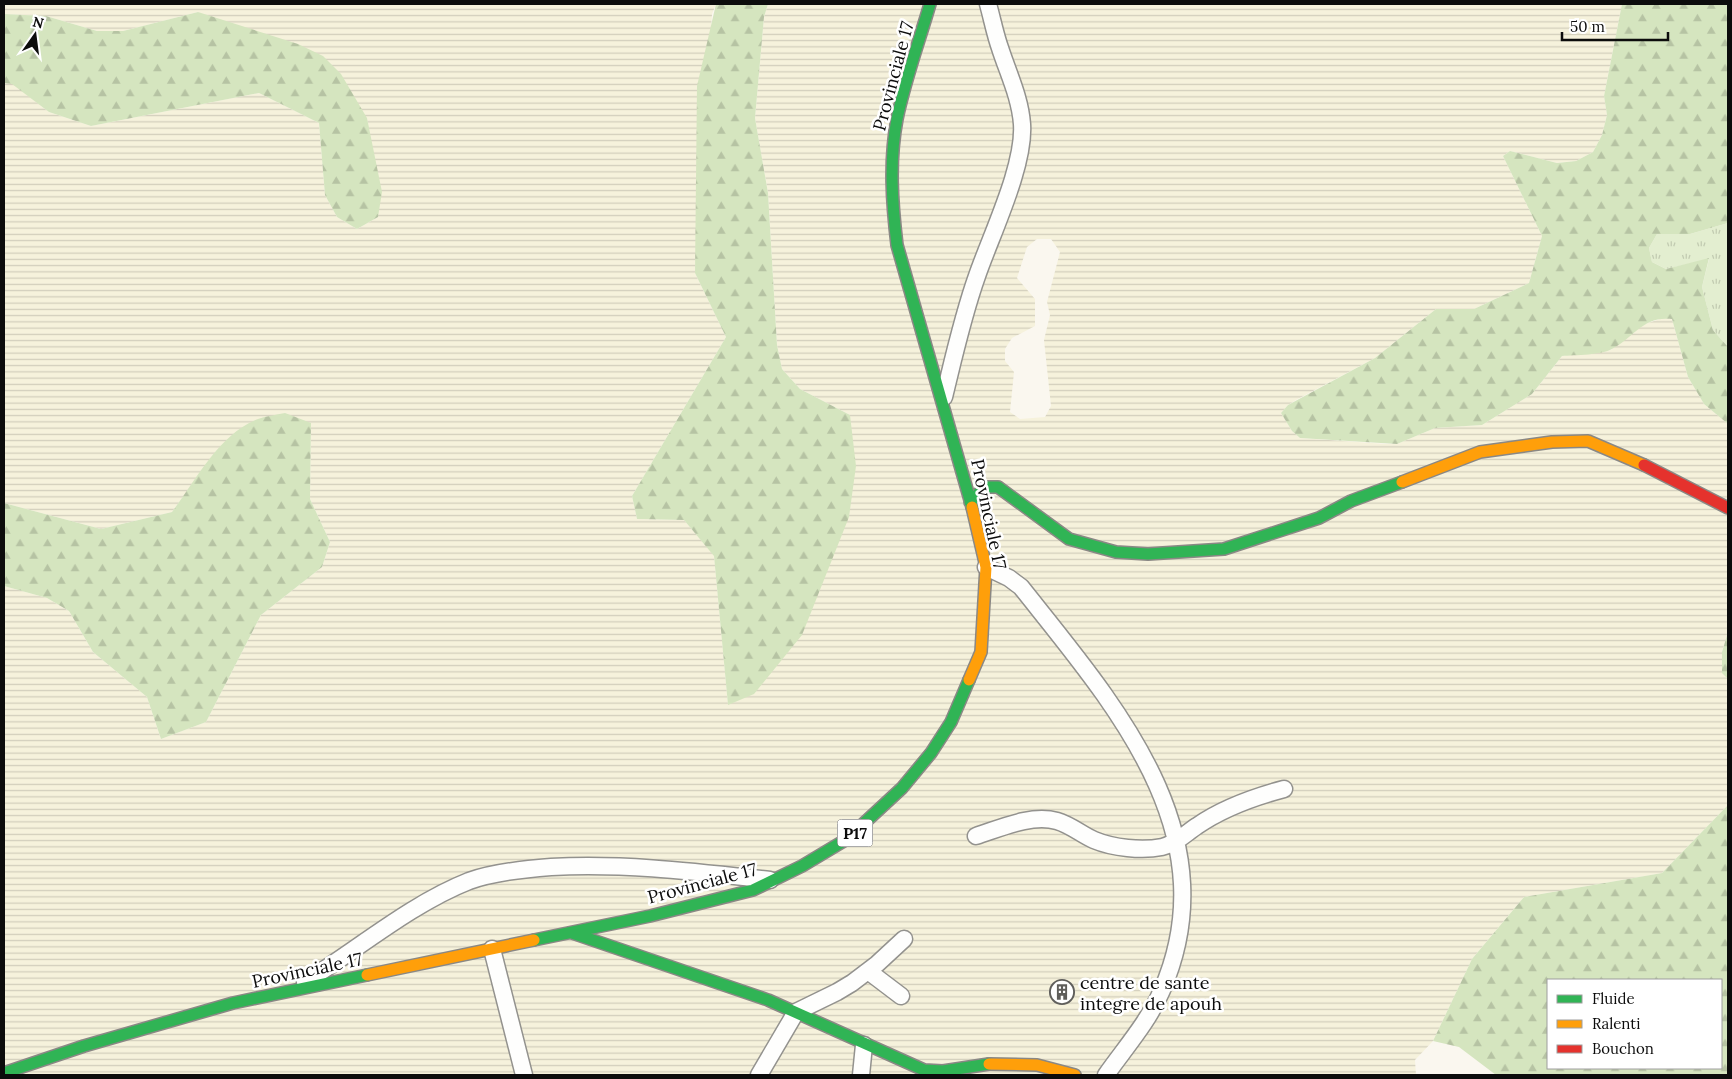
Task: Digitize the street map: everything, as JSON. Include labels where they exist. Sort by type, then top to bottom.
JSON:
[{"type":"main road","name":"Provinciale 17","points":[[4,1074],[84,1046],[174,1018],[295,989],[572,933],[731,897],[774,881],[830,851],[852,835],[902,788],[930,754],[951,722],[981,652],[985,612],[986,567],[943,401],[897,245],[892,204],[892,155],[897,118],[930,4]]},
{"type":"main road","points":[[970,502],[985,487],[998,487],[1069,540],[1116,552],[1184,553],[1224,549],[1319,518],[1351,501],[1480,452],[1552,442],[1588,442],[1605,447],[1670,477],[1728,508]]},
{"type":"main road","points":[[572,933],[796,1012],[864,1045],[932,1072],[944,1073],[971,1065],[1012,1063],[1042,1066],[1075,1075]]},
{"type":"street","points":[[943,401],[969,300],[1006,198],[1017,160],[1022,126],[1020,101],[999,46],[988,4]]},
{"type":"street","points":[[986,567],[1009,578],[1021,587],[1083,666],[1146,760],[1162,792],[1177,841],[1184,891],[1182,927],[1168,975],[1154,1007],[1106,1075]]},
{"type":"street","points":[[976,836],[1032,819],[1057,821],[1095,840],[1111,845],[1139,848],[1162,847],[1177,841],[1197,826],[1221,812],[1257,796],[1284,789]]},
{"type":"street","points":[[295,989],[428,900],[470,881],[490,876],[527,869],[604,866],[658,867],[774,881]]},
{"type":"street","points":[[759,1075],[796,1012],[837,992],[868,971],[904,939]]},
{"type":"street","points":[[492,949],[524,1075]]},
{"type":"street","points":[[868,971],[902,996]]},
{"type":"street","points":[[861,1075],[864,1045]]},
{"type":"shaded area","points":[[4,4],[716,4],[712,14],[695,273],[726,337],[632,496],[637,519],[684,520],[714,555],[728,704],[850,415],[800,389],[782,369],[777,345],[768,193],[755,118],[764,17],[768,4],[1622,4],[1604,96],[1607,115],[1602,135],[1593,152],[1576,161],[1557,163],[1510,151],[1503,156],[1542,236],[1529,283],[1474,309],[1436,309],[1375,358],[1296,400],[1281,413],[1292,431],[1300,438],[1386,444],[1397,444],[1435,428],[1482,425],[1532,394],[1562,356],[1611,350],[1642,325],[1663,318],[1672,319],[1688,377],[1704,404],[1728,424],[1728,632],[1722,652],[1722,672],[1728,679],[1728,805],[1662,873],[1524,897],[1472,959],[1433,1041],[1415,1060],[1416,1075],[4,1075],[4,586],[47,598],[69,611],[93,652],[147,697],[161,739],[206,722],[261,615],[322,567],[330,542],[310,499],[311,423],[216,451],[172,512],[101,529],[4,503],[4,83],[12,83],[49,112],[91,126],[259,93],[319,123],[325,195],[337,217],[357,229],[378,217],[367,118],[198,12],[123,31],[97,31],[46,16],[4,14]],"holes":[[[1037,239],[1051,239],[1060,252],[1047,302],[1050,315],[1044,340],[1051,406],[1045,417],[1020,419],[1010,412],[1014,372],[1005,361],[1005,349],[1012,338],[1035,326],[1035,299],[1017,278],[1027,247]]]},
{"type":"green space","points":[[716,4],[768,4],[764,17],[755,118],[768,193],[777,345],[782,369],[800,389],[850,415],[856,466],[849,517],[802,635],[754,694],[728,705],[714,556],[684,520],[637,519],[632,496],[726,337],[695,273],[697,86]]},
{"type":"green space","points":[[1622,4],[1728,4],[1728,223],[1690,234],[1657,234],[1649,248],[1652,262],[1666,269],[1709,258],[1702,287],[1713,330],[1728,347],[1728,424],[1704,404],[1688,377],[1672,319],[1662,319],[1639,328],[1620,344],[1608,351],[1562,356],[1532,394],[1482,425],[1435,428],[1397,444],[1300,438],[1292,431],[1281,413],[1288,405],[1375,358],[1436,309],[1474,309],[1529,283],[1542,236],[1503,156],[1510,151],[1557,163],[1576,161],[1593,152],[1602,135],[1607,115],[1604,96]]},
{"type":"green space","points":[[198,12],[298,44],[323,56],[341,74],[367,118],[382,192],[378,217],[357,229],[337,217],[325,195],[319,123],[259,93],[91,126],[49,112],[12,84],[4,83],[4,14],[46,16],[97,31],[123,31]]},
{"type":"green space","points":[[1728,223],[1728,347],[1713,330],[1702,287],[1709,259],[1666,269],[1652,262],[1649,248],[1657,234],[1690,234]]},
{"type":"green space","points":[[285,413],[311,423],[310,499],[330,542],[322,567],[261,615],[206,722],[161,739],[147,697],[93,652],[69,611],[47,598],[4,586],[4,503],[101,529],[172,512],[209,459],[231,436],[244,426],[258,419]]},
{"type":"green space","points":[[1728,632],[1728,679],[1722,673],[1722,652]]},
{"type":"green space","points":[[1728,805],[1728,1075],[1496,1075],[1459,1047],[1433,1041],[1472,959],[1524,897],[1662,873]]},
{"type":"traffic: fast","points":[[930,4],[900,104],[894,135],[892,166],[894,214],[897,245],[972,507]]},
{"type":"traffic: fast","points":[[970,502],[985,487],[998,487],[1069,539],[1116,552],[1148,554],[1224,549],[1319,518],[1351,501],[1402,482]]},
{"type":"traffic: fast","points":[[534,940],[650,916],[753,890],[802,866],[847,839],[902,788],[931,753],[951,722],[969,680]]},
{"type":"traffic: fast","points":[[572,933],[768,1000],[924,1070],[943,1071],[989,1064]]},
{"type":"traffic: fast","points":[[4,1073],[84,1046],[233,1003],[367,975]]},
{"type":"traffic: slow","points":[[1402,482],[1480,452],[1552,442],[1588,441],[1644,465]]},
{"type":"traffic: slow","points":[[969,680],[981,652],[986,567],[972,507]]},
{"type":"traffic: slow","points":[[367,975],[534,940]]},
{"type":"traffic: slow","points":[[989,1064],[1037,1065],[1075,1075]]},
{"type":"traffic: jam","points":[[1644,465],[1728,508]]},
{"type":"place","name":"centre de sante integre de apouh","points":[[1062,992]]}]
